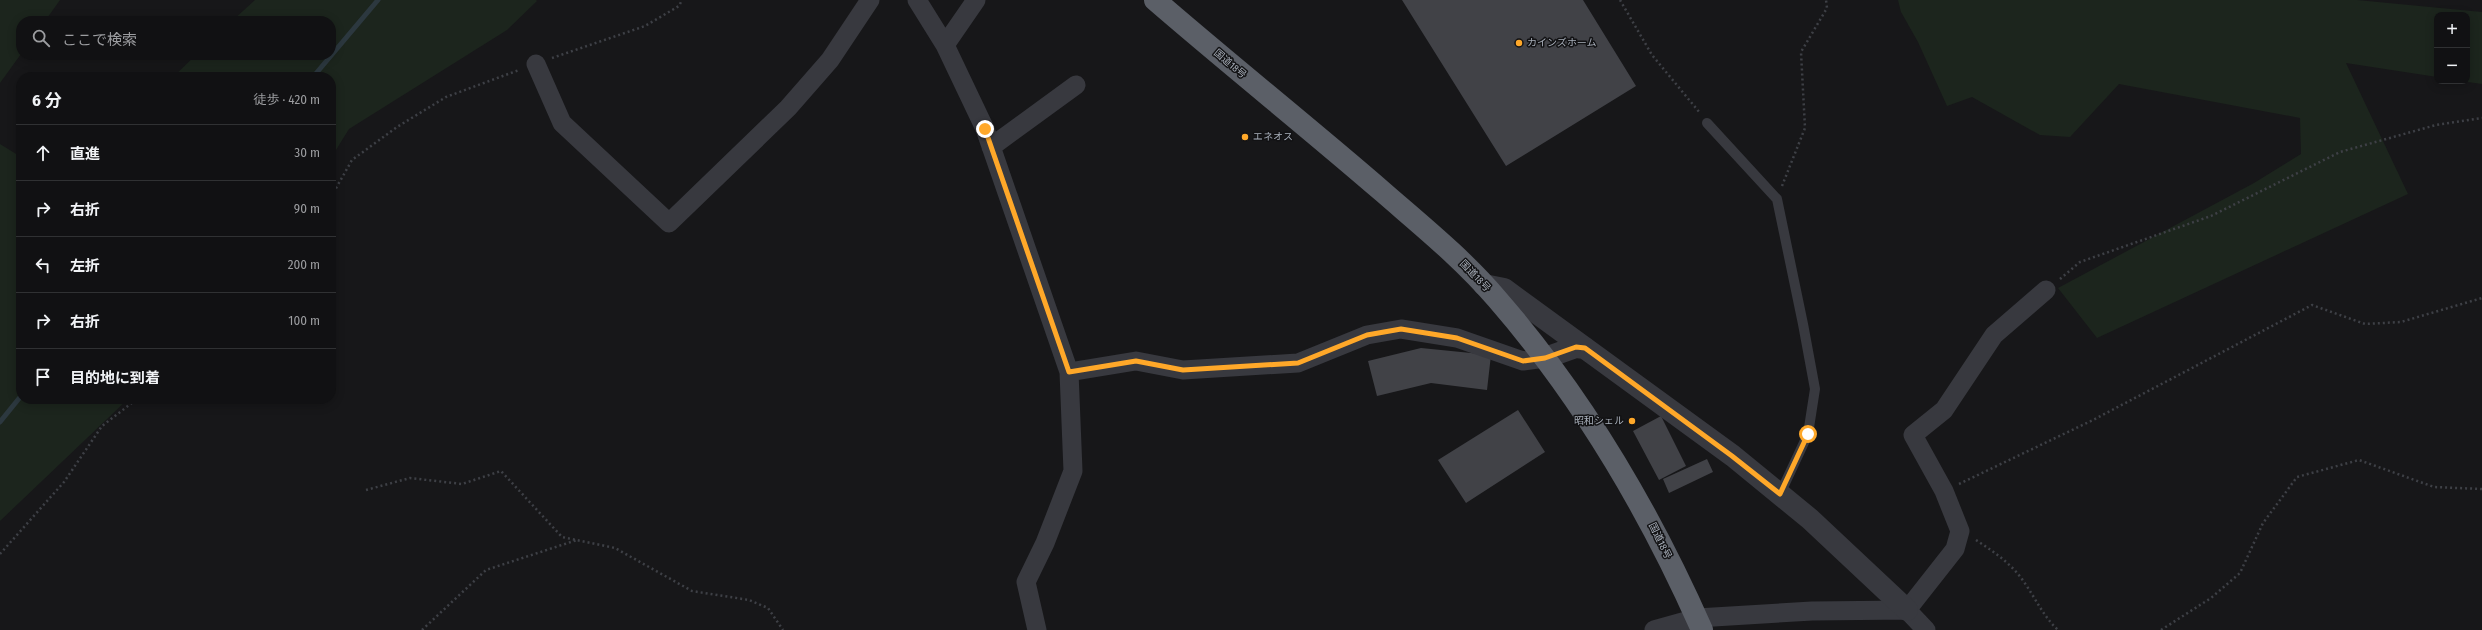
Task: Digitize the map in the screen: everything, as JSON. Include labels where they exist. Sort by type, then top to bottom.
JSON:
[{"type":"highway","name":"国道18号","points":[[1155,0],[1450,250],[1484,285],[1545,358],[1570,392],[1635,492],[1700,624]]},
{"type":"street","points":[[536,64],[562,123],[669,222],[788,108],[830,60],[870,0]]},
{"type":"street","points":[[917,0],[945,45],[991,147],[1069,372],[1073,471],[1050,531],[1026,582],[1037,630]]},
{"type":"street","points":[[945,45],[976,0]]},
{"type":"street","points":[[991,147],[1076,85]]},
{"type":"street","points":[[1484,285],[1504,289],[1732,456],[1810,519],[1907,610],[1926,630]]},
{"type":"street","points":[[1907,610],[1955,549],[1960,531],[1944,491],[1913,435],[1944,410],[1994,335],[2046,290]]},
{"type":"street","points":[[1069,372],[1136,361],[1183,370],[1298,363],[1367,335],[1401,329],[1457,338],[1523,361],[1545,358],[1576,347],[1585,348]]},
{"type":"street","points":[[1654,630],[1812,611],[1907,610]]},
{"type":"lane","points":[[1708,123],[1777,199],[1815,389],[1808,434],[1780,494]]},
{"type":"path","points":[[336,188],[352,160],[397,127],[446,97],[645,26],[679,6],[682,0]]},
{"type":"path","points":[[1620,0],[1652,55],[1708,123]]},
{"type":"path","points":[[1777,199],[1804,128],[1801,52],[1827,8],[1826,0]]},
{"type":"path","points":[[2046,290],[2080,262],[2211,216],[2340,152],[2436,125],[2482,118]]},
{"type":"path","points":[[1944,491],[2093,420],[2312,305],[2365,324],[2401,322],[2482,298]]},
{"type":"path","points":[[0,554],[64,482],[102,426],[131,404]]},
{"type":"path","points":[[2161,630],[2211,598],[2240,574],[2262,523],[2297,477],[2359,460],[2434,487],[2482,489]]},
{"type":"path","points":[[366,490],[410,478],[462,484],[501,471],[562,537],[615,548],[692,591],[749,600],[768,608],[783,630]]},
{"type":"path","points":[[1960,531],[2001,556],[2024,581],[2047,620],[2058,630]]},
{"type":"path","points":[[422,630],[486,570],[577,540]]},
{"type":"shaded area","points":[[0,0],[60,0],[49,16],[16,16],[17,60],[0,83]]},
{"type":"shaded area","points":[[255,0],[537,1],[507,30],[349,129],[336,150],[336,72],[178,72],[191,60],[336,60],[336,16],[237,16]]},
{"type":"shaded area","points":[[1898,0],[2357,0],[2482,12],[2482,84],[2470,82],[2470,12],[2434,12],[2434,77],[2346,63],[2408,194],[2097,338],[2058,288],[2254,183],[2301,154],[2300,118],[2119,84],[2070,137],[2040,135],[1972,97],[1947,106],[1918,42],[1901,12]]},
{"type":"shaded area","points":[[0,144],[16,154],[16,404],[123,404],[0,521]]},
{"type":"building","name":"カインズホーム","points":[[1402,0],[1583,0],[1636,86],[1506,166]]},
{"type":"building","points":[[1421,348],[1491,355],[1487,390],[1431,383],[1377,396],[1368,361]]},
{"type":"building","points":[[1518,410],[1545,452],[1466,503],[1438,460]]},
{"type":"building","points":[[1661,416],[1686,466],[1659,480],[1633,431]]},
{"type":"building","points":[[1707,459],[1713,472],[1669,493],[1663,479]]},
{"type":"waterway","points":[[336,50],[378,0]]},
{"type":"waterway","points":[[317,72],[327,60]]},
{"type":"waterway","points":[[0,422],[16,402]]},
{"type":"place","name":"カインズホーム","points":[[1519,43]]},
{"type":"place","name":"エネオス","points":[[1245,137]]},
{"type":"place","name":"昭和シェル","points":[[1632,421]]},
{"type":"route","points":[[985,129],[1069,372],[1136,361],[1183,370],[1298,363],[1367,335],[1401,329],[1457,338],[1523,361],[1545,358],[1576,347],[1585,348],[1732,456],[1780,494],[1808,434]]}]
